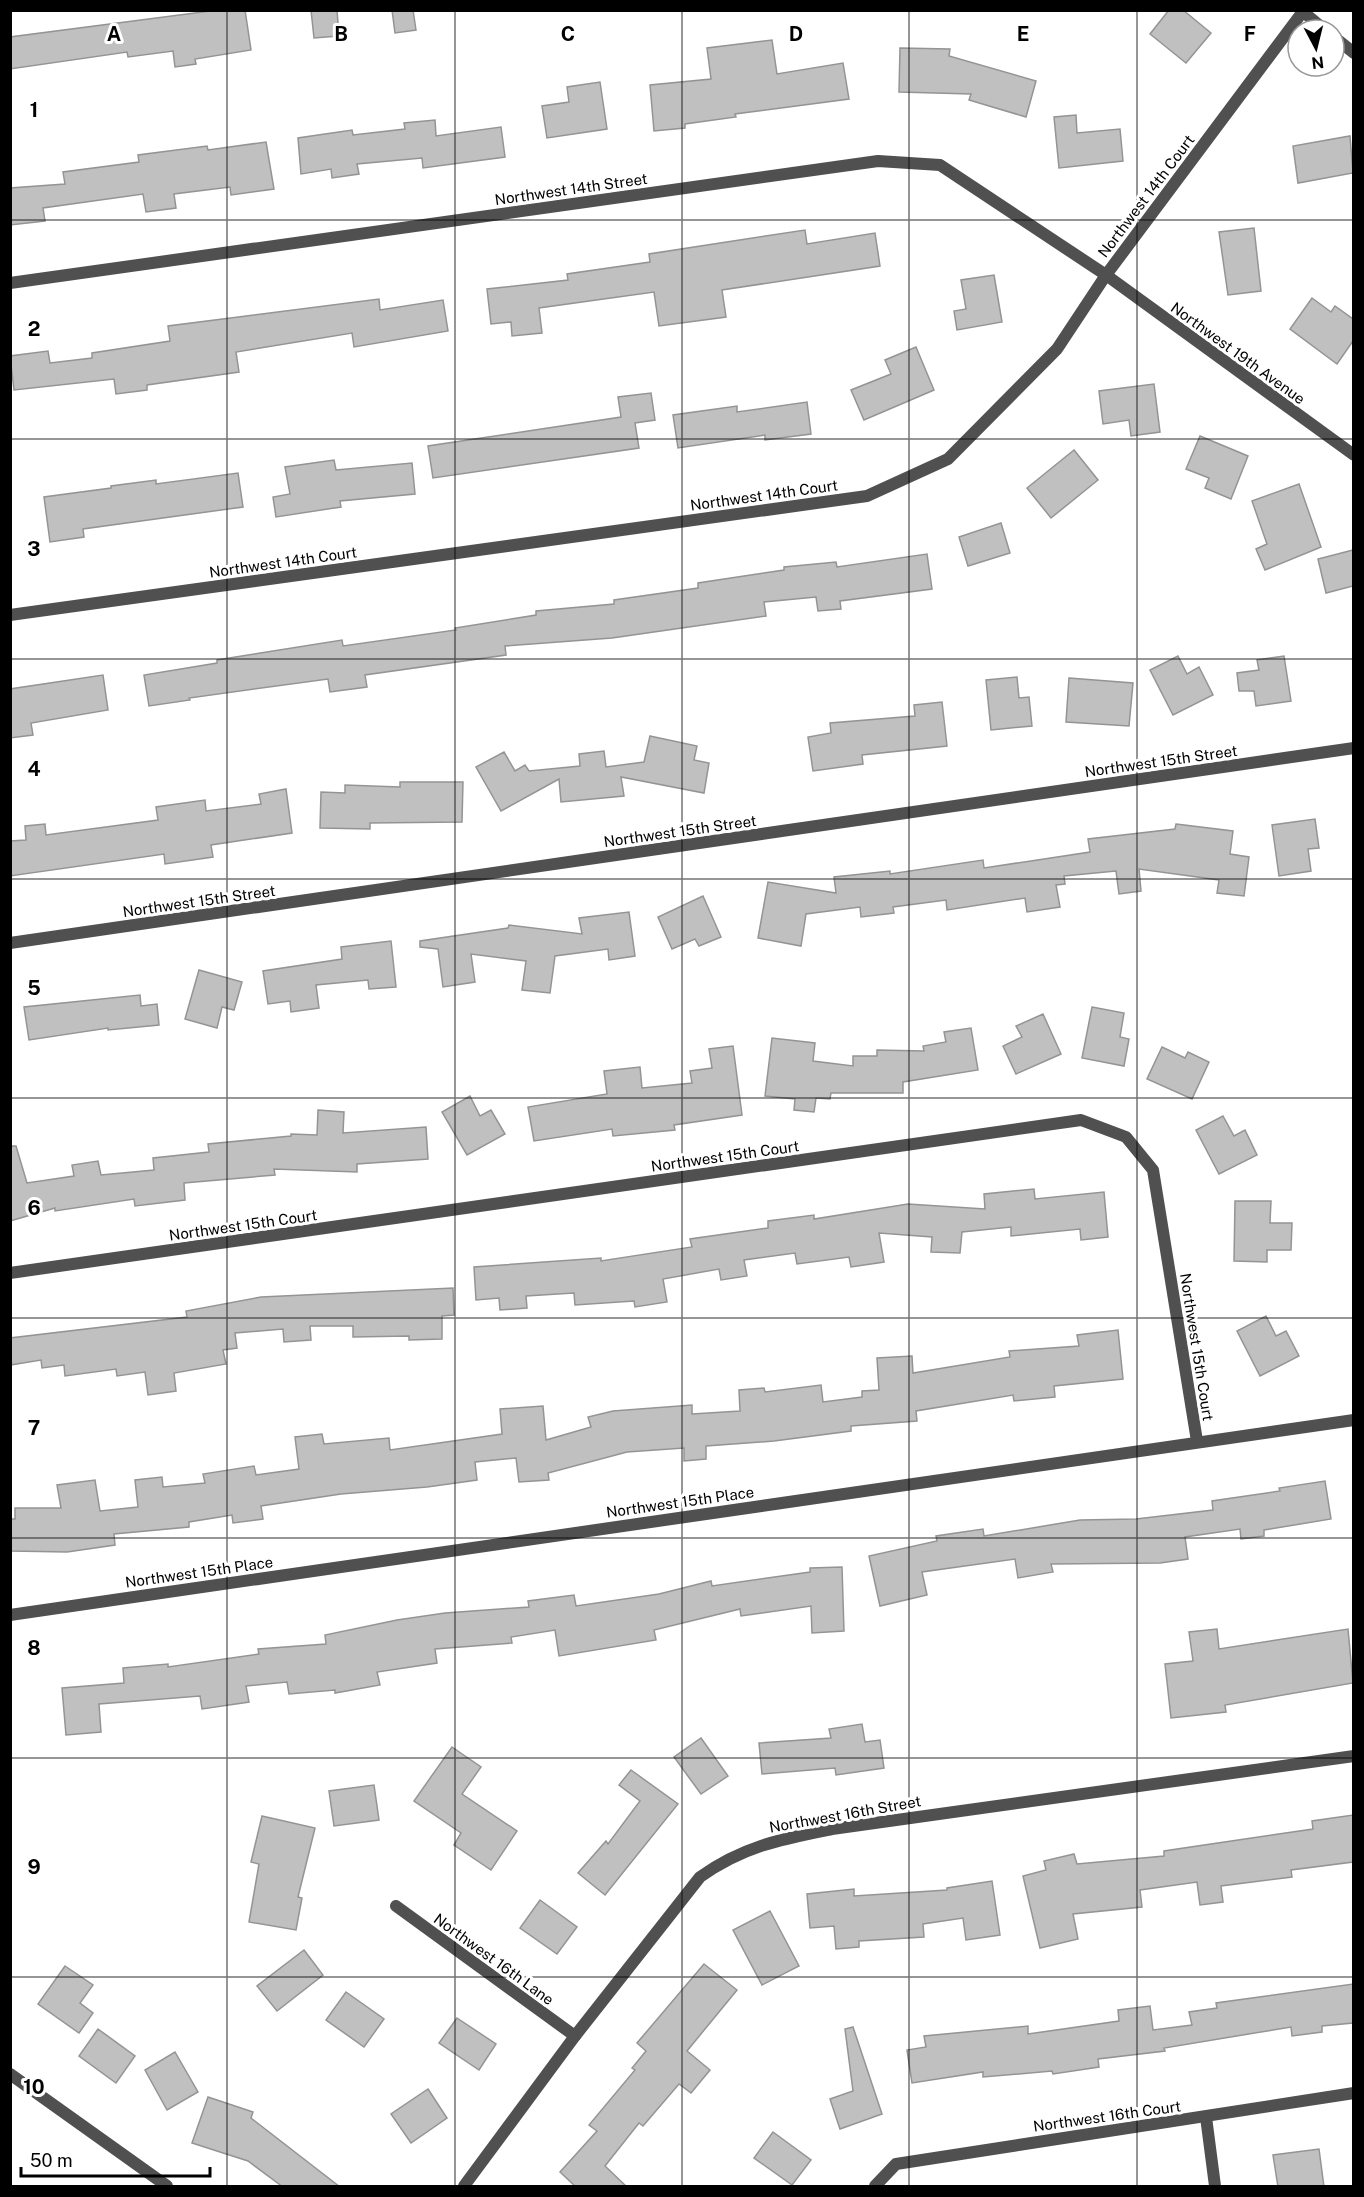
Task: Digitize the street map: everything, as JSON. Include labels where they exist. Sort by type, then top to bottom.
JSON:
[{"type":"street","name":"Northwest 14th Court","points":[[10,615],[867,496],[948,459],[1057,349],[1106,275],[1303,11]]},
{"type":"street","name":"Northwest 14th Street","points":[[10,284],[878,161],[940,165],[1106,275]]},
{"type":"street","name":"Northwest 19th Avenue","points":[[1106,275],[1353,455]]},
{"type":"street","name":"Northwest 15th Street","points":[[10,943],[1353,748]]},
{"type":"street","name":"Northwest 15th Court","points":[[10,1274],[1081,1120],[1126,1137],[1153,1170],[1197,1441]]},
{"type":"street","name":"Northwest 15th Place","points":[[10,1615],[1353,1420]]},
{"type":"street","name":"Northwest 16th Street","points":[[464,2187],[575,2036],[700,1877],[724,1860],[767,1842],[832,1829],[1353,1756]]},
{"type":"street","name":"Northwest 16th Lane","points":[[396,1906],[575,2036]]},
{"type":"street","points":[[10,2074],[167,2187]]},
{"type":"street","name":"Northwest 16th Court","points":[[874,2187],[896,2164],[1353,2093]]},
{"type":"street","points":[[1206,2116],[1215,2187]]},
{"type":"building","points":[[218,10],[245,10],[251,50],[195,59],[196,64],[175,67],[173,51],[128,57],[127,52],[10,69],[10,37]]},
{"type":"building","points":[[311,10],[337,10],[339,36],[314,38]]},
{"type":"building","points":[[392,10],[413,10],[416,30],[395,33]]},
{"type":"building","points":[[1169,10],[1183,10],[1211,33],[1186,63],[1150,34]]},
{"type":"building","points":[[772,40],[777,74],[843,63],[849,99],[735,114],[736,117],[685,124],[685,128],[654,131],[650,85],[711,79],[707,48]]},
{"type":"building","points":[[900,48],[950,49],[949,56],[1036,81],[1026,117],[969,100],[971,94],[899,92]]},
{"type":"building","points":[[600,82],[607,129],[547,138],[542,106],[569,102],[567,87]]},
{"type":"building","points":[[1076,115],[1077,133],[1120,129],[1123,161],[1059,168],[1054,117]]},
{"type":"building","points":[[435,120],[436,136],[501,127],[505,157],[423,168],[422,158],[357,164],[359,174],[332,178],[331,169],[301,174],[298,138],[352,130],[353,135],[405,129],[404,123]]},
{"type":"building","points":[[1350,136],[1353,173],[1298,183],[1293,146]]},
{"type":"building","points":[[266,142],[274,189],[231,195],[230,187],[174,194],[176,208],[146,212],[143,194],[43,208],[45,221],[10,225],[10,188],[65,184],[63,172],[139,162],[138,155],[207,146],[208,150]]},
{"type":"building","points":[[1254,228],[1261,291],[1228,295],[1219,232]]},
{"type":"building","points":[[805,230],[807,244],[875,233],[880,266],[722,290],[726,317],[659,326],[654,292],[539,308],[542,333],[512,336],[511,322],[491,324],[487,289],[568,280],[567,274],[650,262],[649,254]]},
{"type":"building","points":[[994,275],[1002,322],[957,330],[954,311],[966,309],[961,280]]},
{"type":"building","points":[[1312,298],[1331,312],[1335,306],[1353,319],[1353,341],[1337,364],[1290,329]]},
{"type":"building","points":[[379,299],[380,310],[443,300],[448,331],[354,347],[352,333],[236,352],[239,372],[147,385],[147,390],[116,394],[114,379],[14,390],[10,356],[48,351],[50,363],[92,358],[92,353],[170,341],[168,326]]},
{"type":"building","points":[[916,347],[934,390],[864,420],[851,390],[891,374],[885,360]]},
{"type":"building","points":[[1154,384],[1160,432],[1131,436],[1129,420],[1103,424],[1099,391]]},
{"type":"building","points":[[651,393],[655,420],[635,423],[639,448],[433,478],[428,446],[621,417],[618,397]]},
{"type":"building","points":[[807,402],[811,434],[765,440],[765,435],[678,448],[673,415],[737,406],[737,412]]},
{"type":"building","points":[[1200,436],[1248,456],[1231,499],[1205,488],[1209,478],[1186,469]]},
{"type":"building","points":[[1074,450],[1098,480],[1051,518],[1027,488]]},
{"type":"building","points":[[334,460],[336,470],[412,463],[415,494],[340,501],[341,507],[276,517],[273,497],[290,494],[285,467]]},
{"type":"building","points":[[238,473],[243,507],[83,529],[84,537],[50,542],[44,497],[156,480],[156,484]]},
{"type":"building","points":[[1299,484],[1321,547],[1265,570],[1256,549],[1267,544],[1252,501]]},
{"type":"building","points":[[1001,523],[1010,553],[968,566],[959,537]]},
{"type":"building","points":[[1353,550],[1353,586],[1326,593],[1318,559]]},
{"type":"building","points":[[927,554],[932,589],[840,601],[841,609],[818,611],[816,597],[764,602],[766,616],[612,638],[505,646],[506,655],[365,675],[367,687],[330,692],[328,679],[189,698],[190,700],[149,706],[144,675],[217,663],[217,660],[342,640],[343,646],[456,630],[455,628],[536,615],[536,611],[614,604],[614,600],[698,588],[698,583],[784,570],[784,567],[836,562],[837,567]]},
{"type":"building","points":[[1178,656],[1187,674],[1199,667],[1213,695],[1173,715],[1150,670]]},
{"type":"building","points":[[1284,656],[1291,701],[1256,706],[1254,691],[1239,691],[1237,673],[1259,670],[1257,660]]},
{"type":"building","points":[[103,675],[108,710],[31,723],[33,735],[10,738],[10,689]]},
{"type":"building","points":[[1017,677],[1019,698],[1029,697],[1032,726],[991,730],[986,680]]},
{"type":"building","points":[[1069,678],[1133,683],[1129,726],[1066,722]]},
{"type":"building","points":[[942,702],[947,746],[862,755],[863,764],[813,771],[808,737],[831,733],[830,723],[915,716],[914,705]]},
{"type":"building","points":[[650,736],[697,746],[694,760],[709,763],[704,793],[621,777],[624,796],[561,802],[559,779],[501,811],[476,767],[504,752],[515,771],[525,765],[529,771],[580,766],[579,754],[604,751],[606,767],[644,762]]},
{"type":"building","points":[[400,782],[463,782],[462,822],[370,823],[370,829],[320,828],[321,792],[345,793],[345,785],[400,787]]},
{"type":"building","points":[[286,789],[292,833],[211,845],[213,857],[165,864],[164,854],[10,876],[10,841],[26,840],[25,826],[45,824],[46,835],[158,820],[156,807],[205,800],[206,811],[261,804],[259,794]]},
{"type":"building","points":[[1315,819],[1319,848],[1308,849],[1311,871],[1279,876],[1272,825]]},
{"type":"building","points":[[1176,824],[1233,831],[1230,854],[1249,857],[1244,896],[1217,893],[1219,880],[1139,869],[1141,891],[1119,894],[1116,871],[1064,876],[1065,884],[1056,885],[1060,907],[1027,912],[1025,898],[947,910],[946,900],[893,907],[894,913],[861,917],[860,907],[806,914],[801,946],[758,938],[768,882],[836,893],[834,877],[890,871],[890,874],[983,860],[984,868],[1090,852],[1088,839],[1175,829]]},
{"type":"building","points":[[703,896],[721,937],[699,946],[695,939],[672,949],[658,917]]},
{"type":"building","points":[[629,912],[635,956],[609,960],[608,949],[555,956],[550,993],[522,990],[526,961],[471,954],[475,982],[443,987],[438,949],[420,947],[420,941],[508,928],[509,925],[582,934],[579,918]]},
{"type":"building","points":[[391,941],[396,987],[369,989],[368,980],[316,985],[319,1008],[291,1012],[290,1001],[268,1004],[263,971],[342,959],[341,947]]},
{"type":"building","points":[[199,970],[242,982],[234,1010],[222,1007],[217,1028],[185,1019]]},
{"type":"building","points":[[140,995],[141,1006],[157,1004],[159,1025],[108,1030],[108,1028],[29,1040],[24,1007]]},
{"type":"building","points":[[1092,1007],[1124,1013],[1120,1037],[1129,1039],[1124,1066],[1082,1058]]},
{"type":"building","points":[[1043,1014],[1061,1054],[1016,1074],[1003,1046],[1022,1037],[1016,1026]]},
{"type":"building","points":[[971,1028],[978,1070],[903,1082],[903,1093],[831,1093],[830,1099],[816,1098],[814,1112],[794,1110],[795,1099],[765,1096],[772,1038],[815,1043],[813,1061],[853,1066],[853,1056],[877,1056],[877,1050],[924,1051],[923,1046],[946,1042],[944,1032]]},
{"type":"building","points":[[733,1046],[742,1115],[674,1125],[675,1130],[613,1136],[612,1129],[534,1141],[528,1107],[607,1094],[604,1071],[640,1067],[642,1088],[692,1083],[690,1071],[712,1068],[709,1049]]},
{"type":"building","points":[[1162,1047],[1185,1058],[1188,1052],[1209,1062],[1192,1099],[1147,1079]]},
{"type":"building","points":[[470,1096],[480,1116],[491,1110],[505,1134],[467,1155],[442,1112]]},
{"type":"building","points":[[318,1110],[344,1112],[343,1133],[426,1127],[428,1159],[357,1164],[357,1172],[274,1169],[275,1175],[184,1183],[185,1200],[135,1206],[134,1199],[55,1211],[55,1208],[10,1221],[10,1146],[16,1146],[27,1183],[74,1176],[72,1165],[98,1161],[101,1175],[154,1170],[153,1158],[209,1152],[208,1144],[291,1136],[291,1134],[317,1135]]},
{"type":"building","points":[[1223,1116],[1234,1136],[1245,1130],[1257,1155],[1219,1174],[1196,1130]]},
{"type":"building","points":[[1034,1189],[1035,1199],[1104,1192],[1108,1237],[1081,1240],[1080,1229],[1011,1236],[1011,1227],[962,1232],[960,1253],[931,1252],[932,1237],[879,1233],[884,1262],[851,1267],[849,1257],[797,1264],[795,1253],[744,1260],[747,1276],[721,1280],[719,1269],[663,1279],[667,1302],[635,1307],[634,1301],[575,1305],[574,1293],[526,1296],[527,1308],[500,1310],[499,1298],[476,1300],[474,1267],[601,1258],[601,1261],[692,1247],[690,1239],[768,1228],[768,1221],[814,1215],[814,1219],[908,1204],[985,1209],[984,1194]]},
{"type":"building","points":[[1235,1201],[1271,1201],[1270,1223],[1292,1223],[1291,1250],[1267,1250],[1267,1262],[1234,1261]]},
{"type":"building","points":[[453,1288],[454,1315],[442,1316],[442,1339],[409,1340],[409,1336],[353,1337],[353,1326],[310,1326],[311,1340],[284,1342],[283,1329],[235,1333],[237,1348],[223,1350],[226,1364],[174,1373],[176,1391],[148,1395],[145,1372],[117,1376],[116,1369],[65,1376],[64,1365],[42,1368],[41,1360],[10,1365],[10,1338],[187,1317],[186,1311],[261,1297]]},
{"type":"building","points":[[1266,1316],[1276,1336],[1286,1331],[1299,1356],[1260,1376],[1237,1331]]},
{"type":"building","points":[[1118,1330],[1123,1379],[1054,1386],[1055,1397],[1014,1401],[1013,1395],[916,1411],[917,1421],[851,1426],[851,1431],[774,1441],[706,1446],[706,1459],[684,1461],[684,1448],[627,1452],[548,1473],[549,1480],[519,1482],[516,1458],[475,1462],[477,1480],[427,1487],[341,1494],[261,1506],[263,1519],[233,1523],[232,1515],[189,1522],[189,1527],[114,1534],[115,1545],[67,1552],[10,1551],[10,1519],[15,1519],[15,1508],[61,1508],[57,1485],[95,1480],[100,1511],[138,1507],[135,1480],[162,1477],[163,1487],[205,1483],[203,1474],[254,1466],[256,1475],[299,1469],[295,1437],[322,1434],[324,1444],[389,1438],[390,1450],[502,1434],[500,1409],[543,1406],[546,1440],[591,1427],[588,1417],[613,1411],[692,1405],[692,1414],[740,1411],[739,1390],[764,1388],[765,1392],[821,1385],[823,1402],[862,1397],[862,1391],[879,1390],[877,1358],[912,1356],[913,1373],[1010,1357],[1009,1351],[1079,1346],[1077,1335]]},
{"type":"building","points":[[1325,1481],[1331,1519],[1264,1530],[1264,1536],[1241,1539],[1240,1529],[1185,1537],[1188,1559],[1160,1563],[1051,1564],[1053,1572],[1018,1578],[1015,1559],[922,1572],[927,1595],[880,1606],[869,1556],[937,1541],[936,1536],[983,1529],[984,1536],[1080,1520],[1136,1519],[1213,1510],[1212,1501],[1280,1491],[1279,1488]]},
{"type":"building","points":[[842,1567],[844,1631],[812,1633],[811,1606],[741,1616],[740,1609],[654,1630],[656,1640],[559,1656],[555,1630],[511,1637],[512,1643],[435,1649],[437,1663],[377,1672],[380,1685],[335,1693],[335,1690],[289,1694],[287,1682],[246,1686],[249,1702],[202,1709],[200,1696],[99,1704],[101,1732],[66,1735],[62,1688],[124,1683],[123,1668],[168,1664],[168,1667],[259,1654],[258,1649],[326,1644],[325,1635],[445,1613],[529,1607],[528,1601],[574,1595],[576,1606],[659,1594],[711,1581],[712,1586],[810,1572],[810,1568]]},
{"type":"building","points":[[1217,1629],[1219,1649],[1348,1629],[1353,1683],[1225,1705],[1226,1712],[1171,1718],[1165,1664],[1193,1661],[1189,1632]]},
{"type":"building","points":[[862,1724],[865,1742],[880,1740],[884,1768],[836,1775],[835,1768],[762,1774],[759,1743],[831,1738],[829,1729]]},
{"type":"building","points":[[701,1738],[728,1776],[701,1794],[674,1757]]},
{"type":"building","points":[[452,1747],[481,1767],[462,1794],[517,1831],[491,1870],[454,1845],[461,1833],[414,1801]]},
{"type":"building","points":[[631,1770],[678,1804],[605,1895],[578,1873],[606,1841],[608,1844],[640,1801],[619,1785]]},
{"type":"building","points":[[374,1785],[379,1820],[334,1826],[329,1791]]},
{"type":"building","points":[[1353,1815],[1353,1862],[1291,1870],[1292,1877],[1221,1886],[1223,1902],[1200,1905],[1197,1882],[1140,1890],[1142,1907],[1073,1914],[1078,1939],[1040,1948],[1023,1876],[1046,1870],[1044,1861],[1074,1854],[1077,1864],[1164,1856],[1164,1851],[1313,1829],[1312,1821]]},
{"type":"building","points":[[262,1816],[315,1828],[298,1897],[302,1898],[296,1930],[249,1922],[259,1864],[251,1862]]},
{"type":"building","points":[[992,1881],[1000,1935],[966,1940],[963,1918],[923,1924],[924,1937],[859,1941],[859,1947],[836,1949],[834,1926],[810,1928],[807,1894],[854,1889],[854,1896],[947,1890],[947,1888]]},
{"type":"building","points":[[540,1900],[577,1927],[557,1954],[520,1928]]},
{"type":"building","points":[[770,1911],[799,1966],[762,1985],[733,1930]]},
{"type":"building","points":[[304,1950],[323,1975],[277,2011],[257,1986]]},
{"type":"building","points":[[704,1964],[737,1990],[687,2051],[710,2070],[691,2093],[679,2084],[643,2126],[639,2123],[605,2166],[627,2187],[576,2187],[560,2172],[597,2131],[589,2125],[635,2070],[632,2068],[646,2051],[637,2043]]},
{"type":"building","points":[[65,1966],[93,1985],[80,2003],[93,2013],[79,2033],[38,2004]]},
{"type":"building","points":[[1353,1984],[1353,2023],[1322,2026],[1322,2032],[1292,2036],[1291,2027],[1164,2048],[1165,2051],[1098,2059],[1099,2067],[1053,2074],[1052,2071],[983,2077],[983,2072],[912,2083],[907,2050],[926,2047],[924,2036],[1028,2026],[1028,2034],[1119,2021],[1118,2010],[1150,2006],[1153,2030],[1192,2025],[1189,2012],[1217,2008],[1216,2003]]},
{"type":"building","points":[[346,1992],[384,2019],[364,2047],[326,2020]]},
{"type":"building","points":[[457,2018],[496,2044],[479,2070],[439,2043]]},
{"type":"building","points":[[853,2027],[882,2114],[840,2129],[830,2099],[853,2091],[845,2029]]},
{"type":"building","points":[[98,2029],[135,2056],[116,2083],[79,2056]]},
{"type":"building","points":[[175,2052],[198,2092],[167,2110],[145,2070]]},
{"type":"building","points":[[428,2089],[447,2118],[411,2143],[391,2114]]},
{"type":"building","points":[[208,2097],[253,2112],[251,2118],[340,2187],[283,2187],[248,2161],[192,2143]]},
{"type":"building","points":[[773,2132],[811,2160],[792,2185],[754,2158]]},
{"type":"building","points":[[1319,2149],[1324,2187],[1278,2187],[1273,2155]]}]
